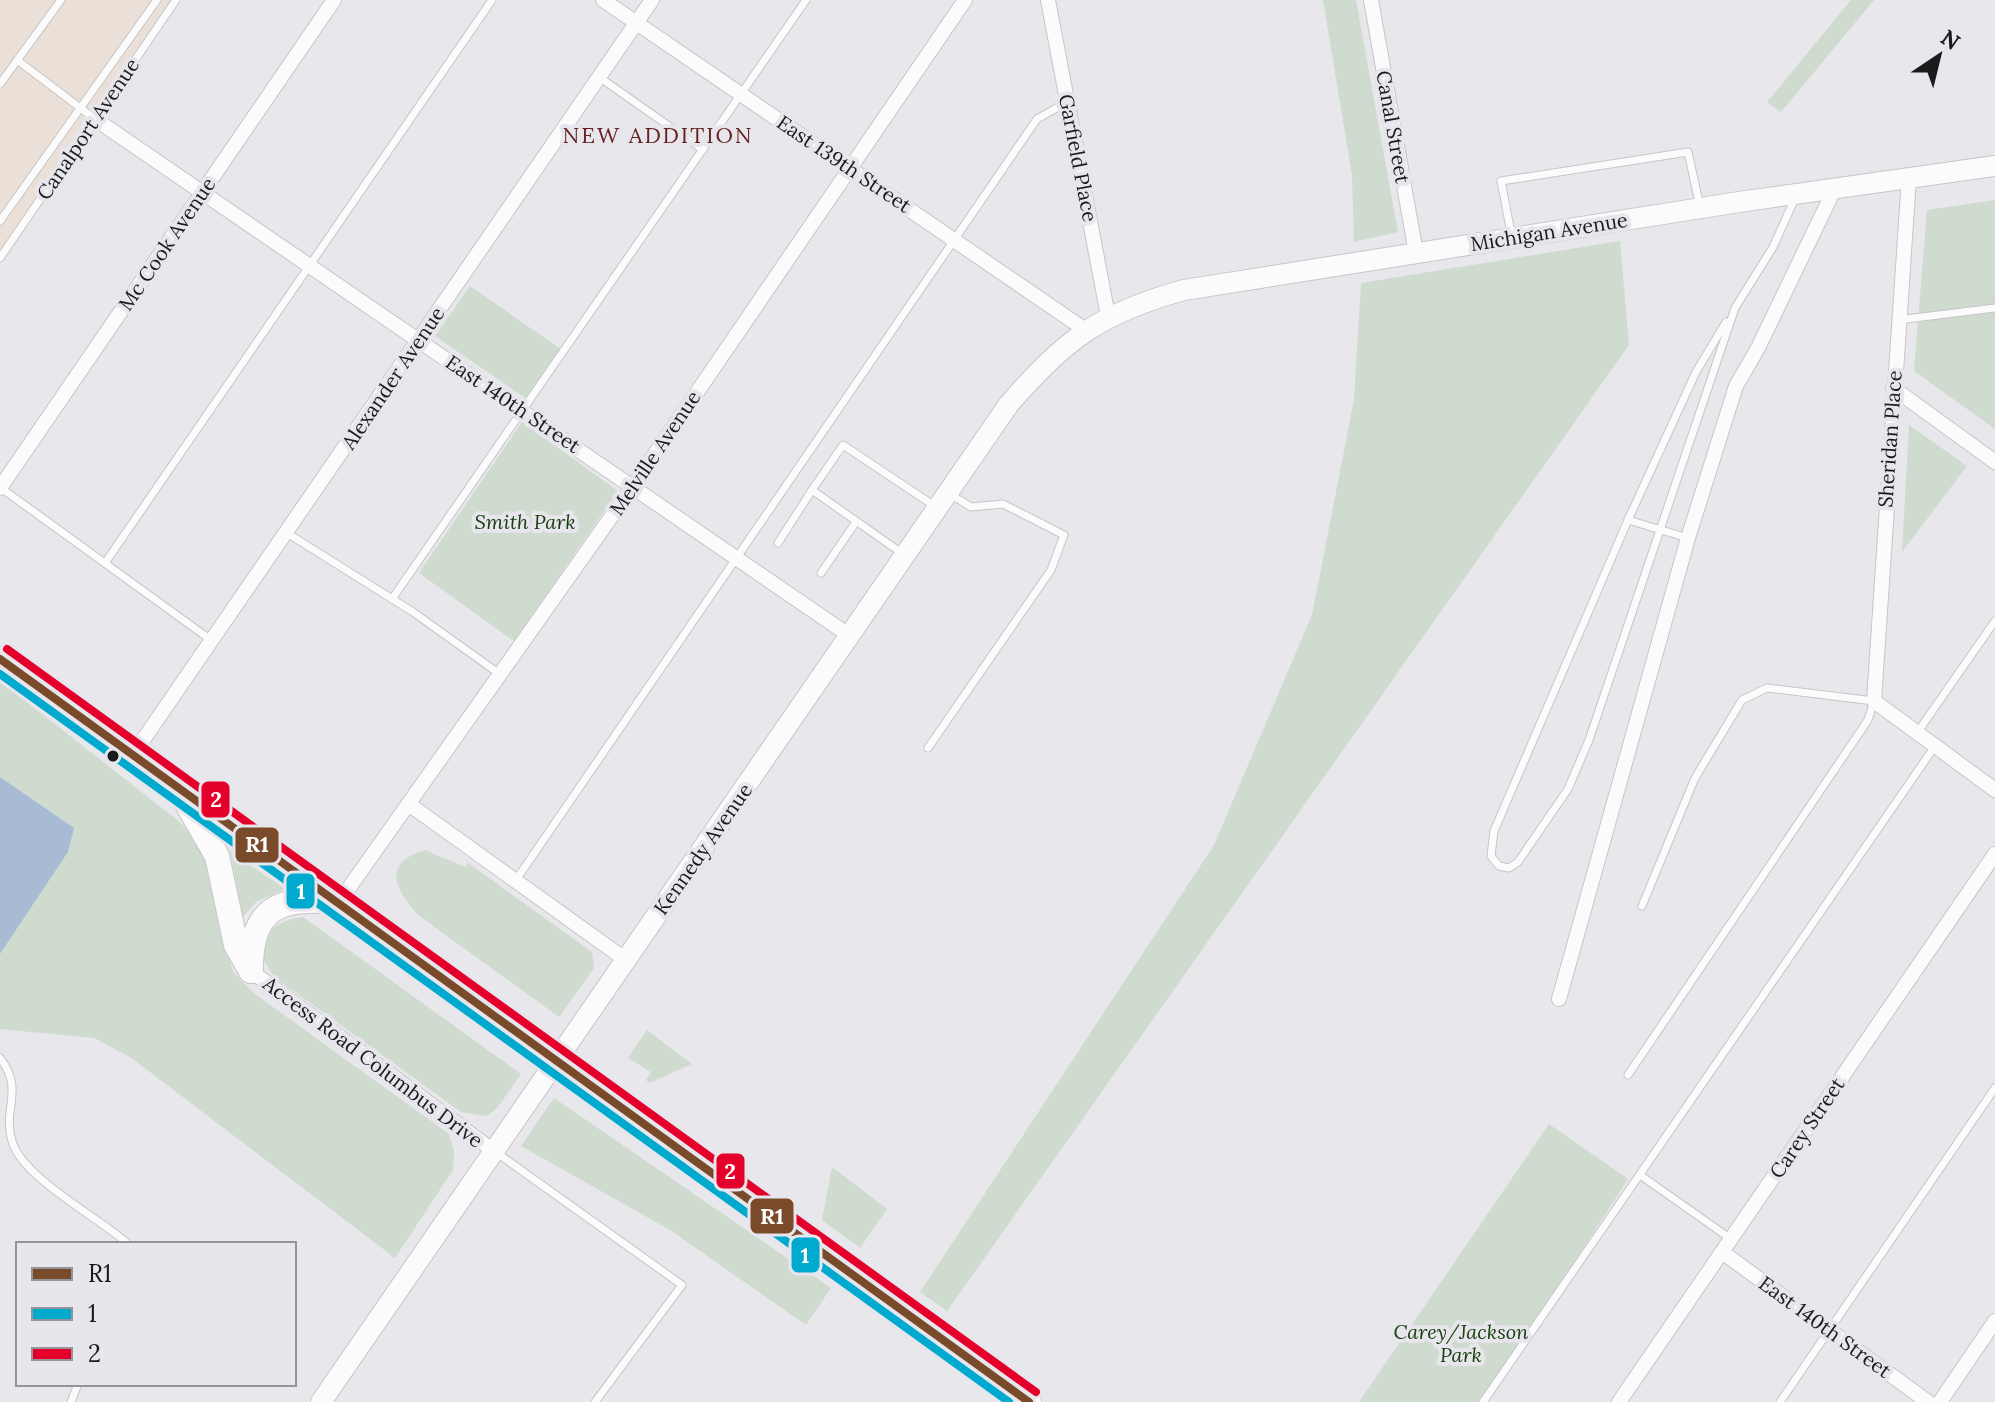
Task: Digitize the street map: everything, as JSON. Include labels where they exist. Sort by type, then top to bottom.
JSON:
[{"type":"main road","name":"Michigan Avenue","points":[[1108,316],[1137,303],[1184,290],[1995,166]]},
{"type":"main road","name":"Kennedy Avenue","points":[[321,1402],[1009,404],[1084,329],[1108,316]]},
{"type":"main road","points":[[0,659],[1029,1402]]},
{"type":"main road","points":[[178,788],[217,856],[236,945],[251,971]]},
{"type":"main road","points":[[251,971],[250,945],[269,911],[279,904],[298,901],[339,902]]},
{"type":"street","name":"Mc Cook Avenue","points":[[0,487],[334,0]]},
{"type":"street","name":"East 139th Street","points":[[603,0],[1084,329]]},
{"type":"street","name":"Alexander Avenue","points":[[132,756],[652,0]]},
{"type":"street","name":"Melville Avenue","points":[[339,902],[633,486],[965,0]]},
{"type":"street","name":"Garfield Place","points":[[1048,0],[1108,316]]},
{"type":"street","name":"Canal Street","points":[[1371,0],[1416,253]]},
{"type":"street","name":"East 140th Street","points":[[95,119],[850,636]]},
{"type":"street","name":"Sheridan Place","points":[[1874,701],[1909,178]]},
{"type":"street","points":[[1559,999],[1688,538],[1736,386],[1758,348],[1834,190]]},
{"type":"street","points":[[1893,388],[1995,462]]},
{"type":"street","points":[[1874,701],[1995,790]]},
{"type":"street","points":[[410,805],[626,960]]},
{"type":"street","name":"Carey Street","points":[[1619,1402],[1995,854]]},
{"type":"street","name":"Access Road Columbus Drive","points":[[251,971],[495,1152]]},
{"type":"street","name":"East 140th Street","points":[[1722,1252],[1928,1402]]},
{"type":"street","points":[[1940,1402],[1995,1321]]},
{"type":"lane","points":[[0,84],[61,0]]},
{"type":"lane","points":[[0,221],[157,0]]},
{"type":"lane","name":"Canalport Avenue","points":[[0,258],[176,0]]},
{"type":"lane","points":[[105,563],[492,0]]},
{"type":"lane","points":[[392,599],[806,0]]},
{"type":"lane","points":[[17,60],[95,119]]},
{"type":"lane","points":[[599,77],[703,150]]},
{"type":"lane","points":[[516,880],[1037,119],[1067,102]]},
{"type":"lane","points":[[1512,238],[1501,181],[1657,156],[1688,152],[1701,209]]},
{"type":"lane","points":[[1735,308],[1599,715],[1568,789],[1518,862],[1509,868],[1499,866],[1491,856],[1494,831],[1628,520],[1696,372],[1735,308],[1773,247],[1796,194]]},
{"type":"lane","points":[[1898,320],[1995,308]]},
{"type":"lane","points":[[778,543],[843,445],[943,501],[971,507],[1003,504],[1064,535],[1051,570],[928,748]]},
{"type":"lane","points":[[0,487],[213,641]]},
{"type":"lane","points":[[812,490],[905,555]]},
{"type":"lane","points":[[1628,520],[1659,532],[1688,538]]},
{"type":"lane","points":[[821,573],[856,522]]},
{"type":"lane","points":[[287,533],[392,599],[501,675]]},
{"type":"lane","points":[[1917,733],[1995,621]]},
{"type":"lane","points":[[1628,1075],[1868,720],[1874,701],[1767,688],[1742,700],[1695,778],[1642,906]]},
{"type":"lane","points":[[1483,1402],[1935,746]]},
{"type":"lane","points":[[0,1058],[15,1083],[9,1125],[12,1145],[45,1182],[125,1242]]},
{"type":"lane","points":[[1780,1402],[1995,1088]]},
{"type":"lane","points":[[495,1152],[682,1285],[595,1402]]},
{"type":"lane","points":[[1640,1175],[1731,1239]]},
{"type":"shaded area","points":[[0,0],[176,0],[0,258]]},
{"type":"green space","points":[[1323,0],[1356,0],[1398,232],[1354,242],[1352,175]]},
{"type":"green space","points":[[1851,0],[1874,0],[1781,112],[1767,102]]},
{"type":"green space","points":[[1995,200],[1995,429],[1914,371],[1927,210]]},
{"type":"green space","points":[[1620,241],[1629,345],[947,1311],[920,1292],[1214,845],[1312,615],[1354,400],[1361,283]]},
{"type":"green space","points":[[470,286],[565,352],[531,402],[435,336]]},
{"type":"green space","name":"Smith Park","points":[[522,422],[618,491],[514,641],[419,573]]},
{"type":"green space","points":[[1909,425],[1967,466],[1902,552]]},
{"type":"green space","points":[[0,681],[181,823],[204,849],[233,972],[255,994],[449,1134],[454,1152],[453,1170],[395,1258],[130,1057],[94,1038],[0,1029],[0,954],[68,852],[73,828],[0,777]]},
{"type":"green space","points":[[425,850],[465,867],[468,863],[592,952],[594,968],[559,1017],[418,915],[403,895],[396,877],[402,862]]},
{"type":"green space","points":[[230,851],[285,889],[256,902],[243,917]]},
{"type":"green space","points":[[303,917],[521,1074],[498,1107],[487,1116],[461,1112],[277,979],[263,957],[264,938],[278,924]]},
{"type":"green space","points":[[647,1030],[692,1064],[649,1083],[646,1080],[651,1072],[628,1058]]},
{"type":"green space","points":[[554,1098],[831,1288],[806,1325],[670,1230],[521,1146]]},
{"type":"green space","name":"Carey/Jackson Park","points":[[1549,1124],[1628,1179],[1484,1402],[1359,1402]]},
{"type":"green space","points":[[832,1167],[887,1209],[860,1248],[822,1220]]},
{"type":"water","points":[[0,777],[74,828],[68,852],[0,954]]},
{"type":"transit line","name":"2","points":[[7,649],[1036,1392]]},
{"type":"transit line","name":"R1","points":[[0,659],[1029,1402]]},
{"type":"transit line","name":"1","points":[[0,674],[1009,1402]]},
{"type":"district","name":"NEW ADDITION","points":[[658,135]]}]
